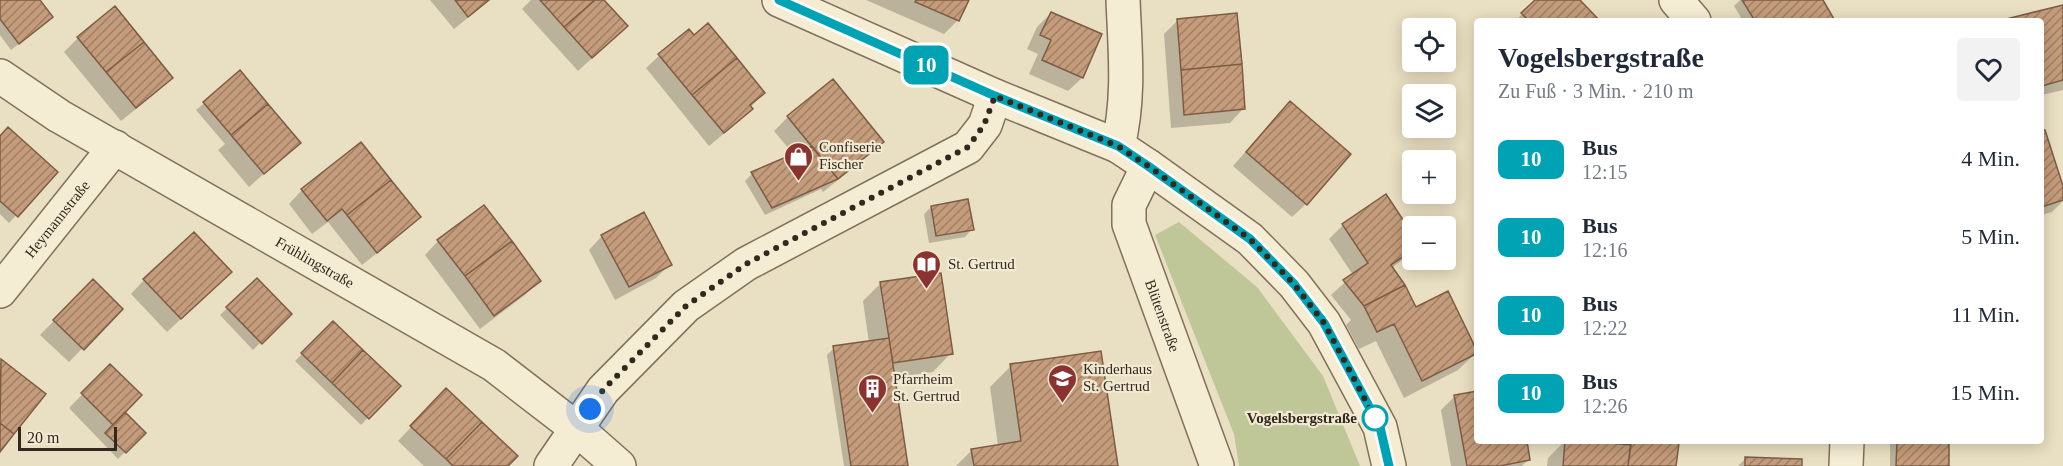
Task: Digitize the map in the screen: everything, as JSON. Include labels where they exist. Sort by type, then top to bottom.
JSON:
[{"type":"street","points":[[779,0],[995,96],[1118,146],[1250,239],[1294,284],[1324,323],[1380,427],[1389,466]]},
{"type":"street","points":[[1118,146],[1126,97],[1123,0]]},
{"type":"street","points":[[1676,0],[1691,18]]},
{"type":"street","name":"Frühlingstraße","points":[[0,76],[59,116],[494,365],[577,429],[619,466]]},
{"type":"street","points":[[551,466],[603,390],[686,306],[746,264],[968,147],[984,125],[995,96]]},
{"type":"street","name":"Heymannstraße","points":[[0,291],[115,147]]},
{"type":"street","name":"Blütenstraße","points":[[1148,166],[1129,205],[1129,224],[1217,466]]},
{"type":"street","points":[[1846,444],[1846,466]]},
{"type":"green space","points":[[1179,222],[1257,287],[1323,376],[1360,466],[1239,466],[1234,434],[1155,235]]},
{"type":"building","points":[[0,0],[40,0],[53,17],[19,44],[0,19]]},
{"type":"building","points":[[455,0],[489,0],[468,17]]},
{"type":"building","points":[[540,0],[595,0],[564,27]]},
{"type":"building","points":[[595,0],[604,0],[628,26],[592,58],[564,27]]},
{"type":"building","points":[[916,0],[969,0],[959,21],[915,2]]},
{"type":"building","points":[[1535,0],[1580,0],[1597,18],[1526,18],[1521,13]]},
{"type":"building","points":[[1742,0],[1823,0],[1833,18],[1753,18]]},
{"type":"building","points":[[2063,5],[2063,80],[2044,85],[2044,18],[2010,18]]},
{"type":"building","points":[[115,6],[144,42],[106,72],[77,37]]},
{"type":"building","points":[[1051,12],[1102,34],[1083,78],[1042,60],[1051,40],[1040,35]]},
{"type":"building","points":[[1237,13],[1242,64],[1181,70],[1177,19]]},
{"type":"building","points":[[708,23],[737,58],[692,95],[658,54],[689,29],[694,35]]},
{"type":"building","points":[[144,42],[173,78],[136,108],[106,72]]},
{"type":"building","points":[[737,58],[765,93],[750,105],[753,109],[724,133],[692,95]]},
{"type":"building","points":[[1242,64],[1245,109],[1184,115],[1181,70]]},
{"type":"building","points":[[240,70],[268,104],[231,135],[203,102]]},
{"type":"building","points":[[833,79],[884,142],[838,179],[787,116]]},
{"type":"building","points":[[1290,101],[1351,154],[1307,205],[1246,152]]},
{"type":"building","points":[[268,104],[301,143],[264,174],[231,135]]},
{"type":"building","points":[[8,127],[58,172],[18,217],[0,201],[0,136]]},
{"type":"building","points":[[2044,130],[2063,186],[2063,200],[2044,206]]},
{"type":"building","points":[[361,142],[391,180],[347,215],[342,209],[327,221],[301,189]]},
{"type":"building","points":[[812,146],[838,179],[772,208],[751,172]]},
{"type":"building","points":[[391,180],[421,217],[377,253],[347,215]]},
{"type":"building","points":[[1386,194],[1402,218],[1402,258],[1391,265],[1405,285],[1364,306],[1343,280],[1368,263],[1342,224]]},
{"type":"building","points":[[968,199],[974,230],[936,236],[931,206]]},
{"type":"building","points":[[484,205],[512,241],[465,276],[437,240]]},
{"type":"building","points":[[644,212],[672,265],[629,287],[601,235]]},
{"type":"building","points":[[194,232],[232,272],[181,319],[143,279]]},
{"type":"building","points":[[512,241],[541,281],[494,316],[465,276]]},
{"type":"building","points":[[941,273],[953,354],[893,363],[880,282]]},
{"type":"building","points":[[257,278],[292,314],[262,344],[226,307]]},
{"type":"building","points":[[93,279],[123,309],[84,350],[53,320]]},
{"type":"building","points":[[1405,285],[1416,307],[1448,291],[1474,345],[1474,355],[1422,381],[1394,324],[1377,332],[1364,306]]},
{"type":"building","points":[[333,321],[363,350],[332,383],[301,353]]},
{"type":"building","name":"Pfarrheim St. Gertrud","points":[[889,338],[908,466],[851,466],[833,346]]},
{"type":"building","points":[[363,350],[401,386],[369,419],[332,383]]},
{"type":"building","name":"Kinderhaus St. Gertrud","points":[[1101,351],[1118,466],[974,466],[971,449],[1021,441],[1010,364]]},
{"type":"building","points":[[1,359],[46,394],[14,434],[0,423]]},
{"type":"building","points":[[110,364],[142,395],[113,425],[81,393]]},
{"type":"building","points":[[446,388],[482,422],[446,459],[410,426]]},
{"type":"building","points":[[1474,392],[1474,444],[1527,444],[1530,460],[1500,466],[1467,466],[1454,395]]},
{"type":"building","points":[[125,412],[146,433],[126,453],[105,433]]},
{"type":"building","points":[[482,422],[518,456],[508,466],[453,466],[446,459]]},
{"type":"building","points":[[0,423],[14,434],[0,452]]},
{"type":"building","points":[[1565,444],[1631,445],[1628,466],[1563,466]]},
{"type":"building","points":[[1631,444],[1679,444],[1676,466],[1628,466]]},
{"type":"building","points":[[1897,444],[1949,444],[1949,466],[1896,466]]},
{"type":"building","points":[[1745,457],[1802,459],[1802,466],[1745,466]]},
{"type":"bus line","name":"10","points":[[779,0],[995,96],[1118,146],[1250,239],[1294,284],[1324,323],[1380,427],[1389,466]]},
{"type":"place","name":"Confiserie Fischer","points":[[798,182]]},
{"type":"place","name":"St. Gertrud","points":[[927,290]]},
{"type":"place","name":"Kinderhaus St. Gertrud","points":[[1062,404]]},
{"type":"place","name":"Pfarrheim St. Gertrud","points":[[872,414]]},
{"type":"place","name":"Vogelsbergstraße","points":[[1375,418]]},
{"type":"route","points":[[590,409],[603,390],[686,306],[746,264],[968,147],[984,125],[995,96],[1118,146],[1250,239],[1294,284],[1324,323],[1375,418]]}]
